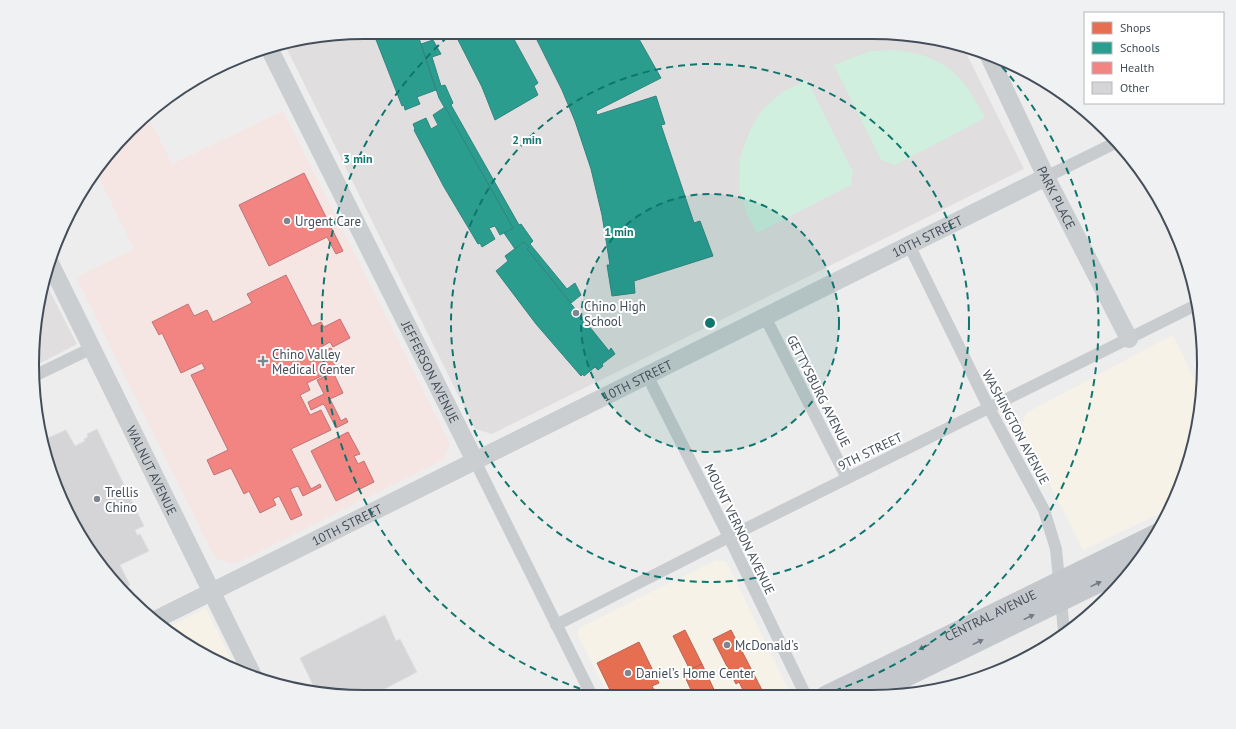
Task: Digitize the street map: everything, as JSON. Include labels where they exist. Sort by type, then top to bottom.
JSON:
[{"type":"main road","name":"CENTRAL AVENUE","points":[[837,690],[1146,539]]},
{"type":"main road","name":"CENTRAL AVENUE","points":[[880,690],[1123,571]]},
{"type":"main road","points":[[863,690],[903,667],[904,658]]},
{"type":"street","name":"JEFFERSON AVENUE","points":[[271,53],[589,690]]},
{"type":"street","name":"PARK PLACE","points":[[992,62],[1046,177],[1129,339]]},
{"type":"street","name":"10TH STREET","points":[[160,618],[1111,145]]},
{"type":"street","name":"WASHINGTON AVENUE","points":[[909,245],[990,408],[1044,510],[1056,549],[1064,627]]},
{"type":"street","name":"WALNUT AVENUE","points":[[53,269],[250,669]]},
{"type":"street","name":"9TH STREET","points":[[556,625],[847,478],[1192,307]]},
{"type":"street","name":"GETTYSBURG AVENUE","points":[[765,317],[847,478]]},
{"type":"street","points":[[39,373],[92,348]]},
{"type":"street","name":"MOUNT VERNON AVENUE","points":[[647,375],[729,537],[803,690]]},
{"type":"shaded area","name":"Chino High School","points":[[364,39],[872,39],[935,45],[966,53],[1024,169],[492,434],[475,429],[287,48],[322,42]]},
{"type":"shaded area","name":"Chino Valley Medical Center","points":[[283,111],[450,444],[444,459],[234,564],[215,558],[76,277],[134,249],[99,177],[106,166],[134,134],[150,120],[172,164]]},
{"type":"shaded area","points":[[48,288],[77,344],[39,364],[42,322]]},
{"type":"shaded area","points":[[1173,335],[1196,383],[1191,428],[1186,449],[1172,489],[1160,513],[1083,550],[1021,428],[1026,413]]},
{"type":"shaded area","points":[[716,560],[726,562],[788,689],[606,690],[578,636],[579,628]]},
{"type":"shaded area","points":[[206,608],[232,661],[202,646],[170,626]]},
{"type":"green space","points":[[897,50],[924,56],[947,67],[969,90],[985,118],[895,165],[881,160],[834,65],[870,51]]},
{"type":"green space","points":[[807,80],[853,172],[851,185],[757,233],[747,215],[739,187],[740,158],[750,130],[763,109],[784,91]]},
{"type":"building: Shops","points":[[685,630],[702,664],[690,670],[673,636]]},
{"type":"building: Shops","points":[[731,630],[762,690],[743,690],[739,682],[736,684],[713,639]]},
{"type":"building: Shops","name":"Daniel’s Home Center","points":[[639,642],[659,683],[652,686],[654,690],[610,690],[597,663]]},
{"type":"building: Shops","points":[[702,664],[714,690],[691,690],[683,673]]},
{"type":"building: Schools","points":[[376,39],[419,39],[436,90],[417,97],[420,104],[405,110],[404,105],[402,106]]},
{"type":"building: Schools","points":[[458,39],[514,39],[538,83],[534,86],[538,95],[495,120],[482,87]]},
{"type":"building: Schools","points":[[536,39],[639,39],[661,78],[596,111],[597,115],[656,96],[665,124],[661,125],[694,223],[700,221],[713,256],[634,281],[635,293],[612,296],[607,265],[610,265],[602,215],[591,169],[575,121],[562,90]]},
{"type":"building: Schools","points":[[433,40],[441,54],[432,57],[441,86],[445,85],[453,103],[451,105],[519,225],[521,224],[533,241],[530,244],[567,289],[575,283],[581,295],[571,303],[527,249],[529,247],[524,242],[515,249],[504,233],[513,228],[439,98],[421,44]]},
{"type":"building: Schools","points":[[445,107],[513,228],[500,235],[495,226],[489,228],[495,239],[482,247],[480,243],[478,244],[444,187],[414,130],[413,124],[426,118],[431,129],[438,125],[433,115]]},
{"type":"building: Schools","points":[[524,242],[529,247],[527,249],[609,351],[611,348],[615,354],[602,364],[603,366],[598,370],[595,367],[584,376],[583,374],[581,376],[536,324],[496,271],[508,261],[505,256]]},
{"type":"building: Health","name":"Urgent Care","points":[[304,173],[343,251],[336,254],[327,237],[269,266],[239,205]]},
{"type":"building: Health","points":[[286,275],[312,326],[321,322],[324,327],[340,319],[350,338],[333,347],[330,342],[321,347],[323,351],[331,348],[338,362],[332,366],[334,370],[307,383],[310,390],[300,395],[310,415],[321,410],[331,430],[291,449],[311,489],[320,484],[321,487],[303,496],[298,486],[290,489],[302,515],[291,520],[279,496],[273,499],[276,505],[260,513],[249,491],[244,494],[231,468],[214,475],[207,460],[228,450],[191,375],[205,369],[202,363],[181,373],[162,333],[159,335],[152,322],[188,304],[194,316],[207,310],[213,322],[252,303],[247,294]]},
{"type":"building: Health","points":[[333,372],[343,393],[330,399],[341,421],[346,418],[348,422],[336,428],[323,404],[311,410],[308,402],[324,394],[317,380]]},
{"type":"building: Health","points":[[348,432],[360,454],[354,456],[358,464],[364,461],[374,482],[336,501],[311,451]]},
{"type":"building: Other","name":"Trellis Chino","points":[[97,429],[144,526],[135,530],[137,535],[140,534],[149,551],[120,565],[130,585],[127,587],[106,563],[83,527],[64,489],[56,469],[47,438],[66,430],[75,446],[85,441],[84,439],[88,437],[87,434]]},
{"type":"building: Other","points":[[385,615],[396,641],[400,639],[417,672],[382,690],[322,687],[313,686],[300,658]]},
{"type":"place","name":"Urgent Care","points":[[287,221]]},
{"type":"place","name":"Chino High School","points":[[576,313]]},
{"type":"place","name":"Chino Valley Medical Center","points":[[263,361]]},
{"type":"place","name":"Trellis Chino","points":[[97,499]]},
{"type":"place","name":"McDonald's","points":[[727,645]]},
{"type":"place","name":"Daniel’s Home Center","points":[[628,673]]}]
